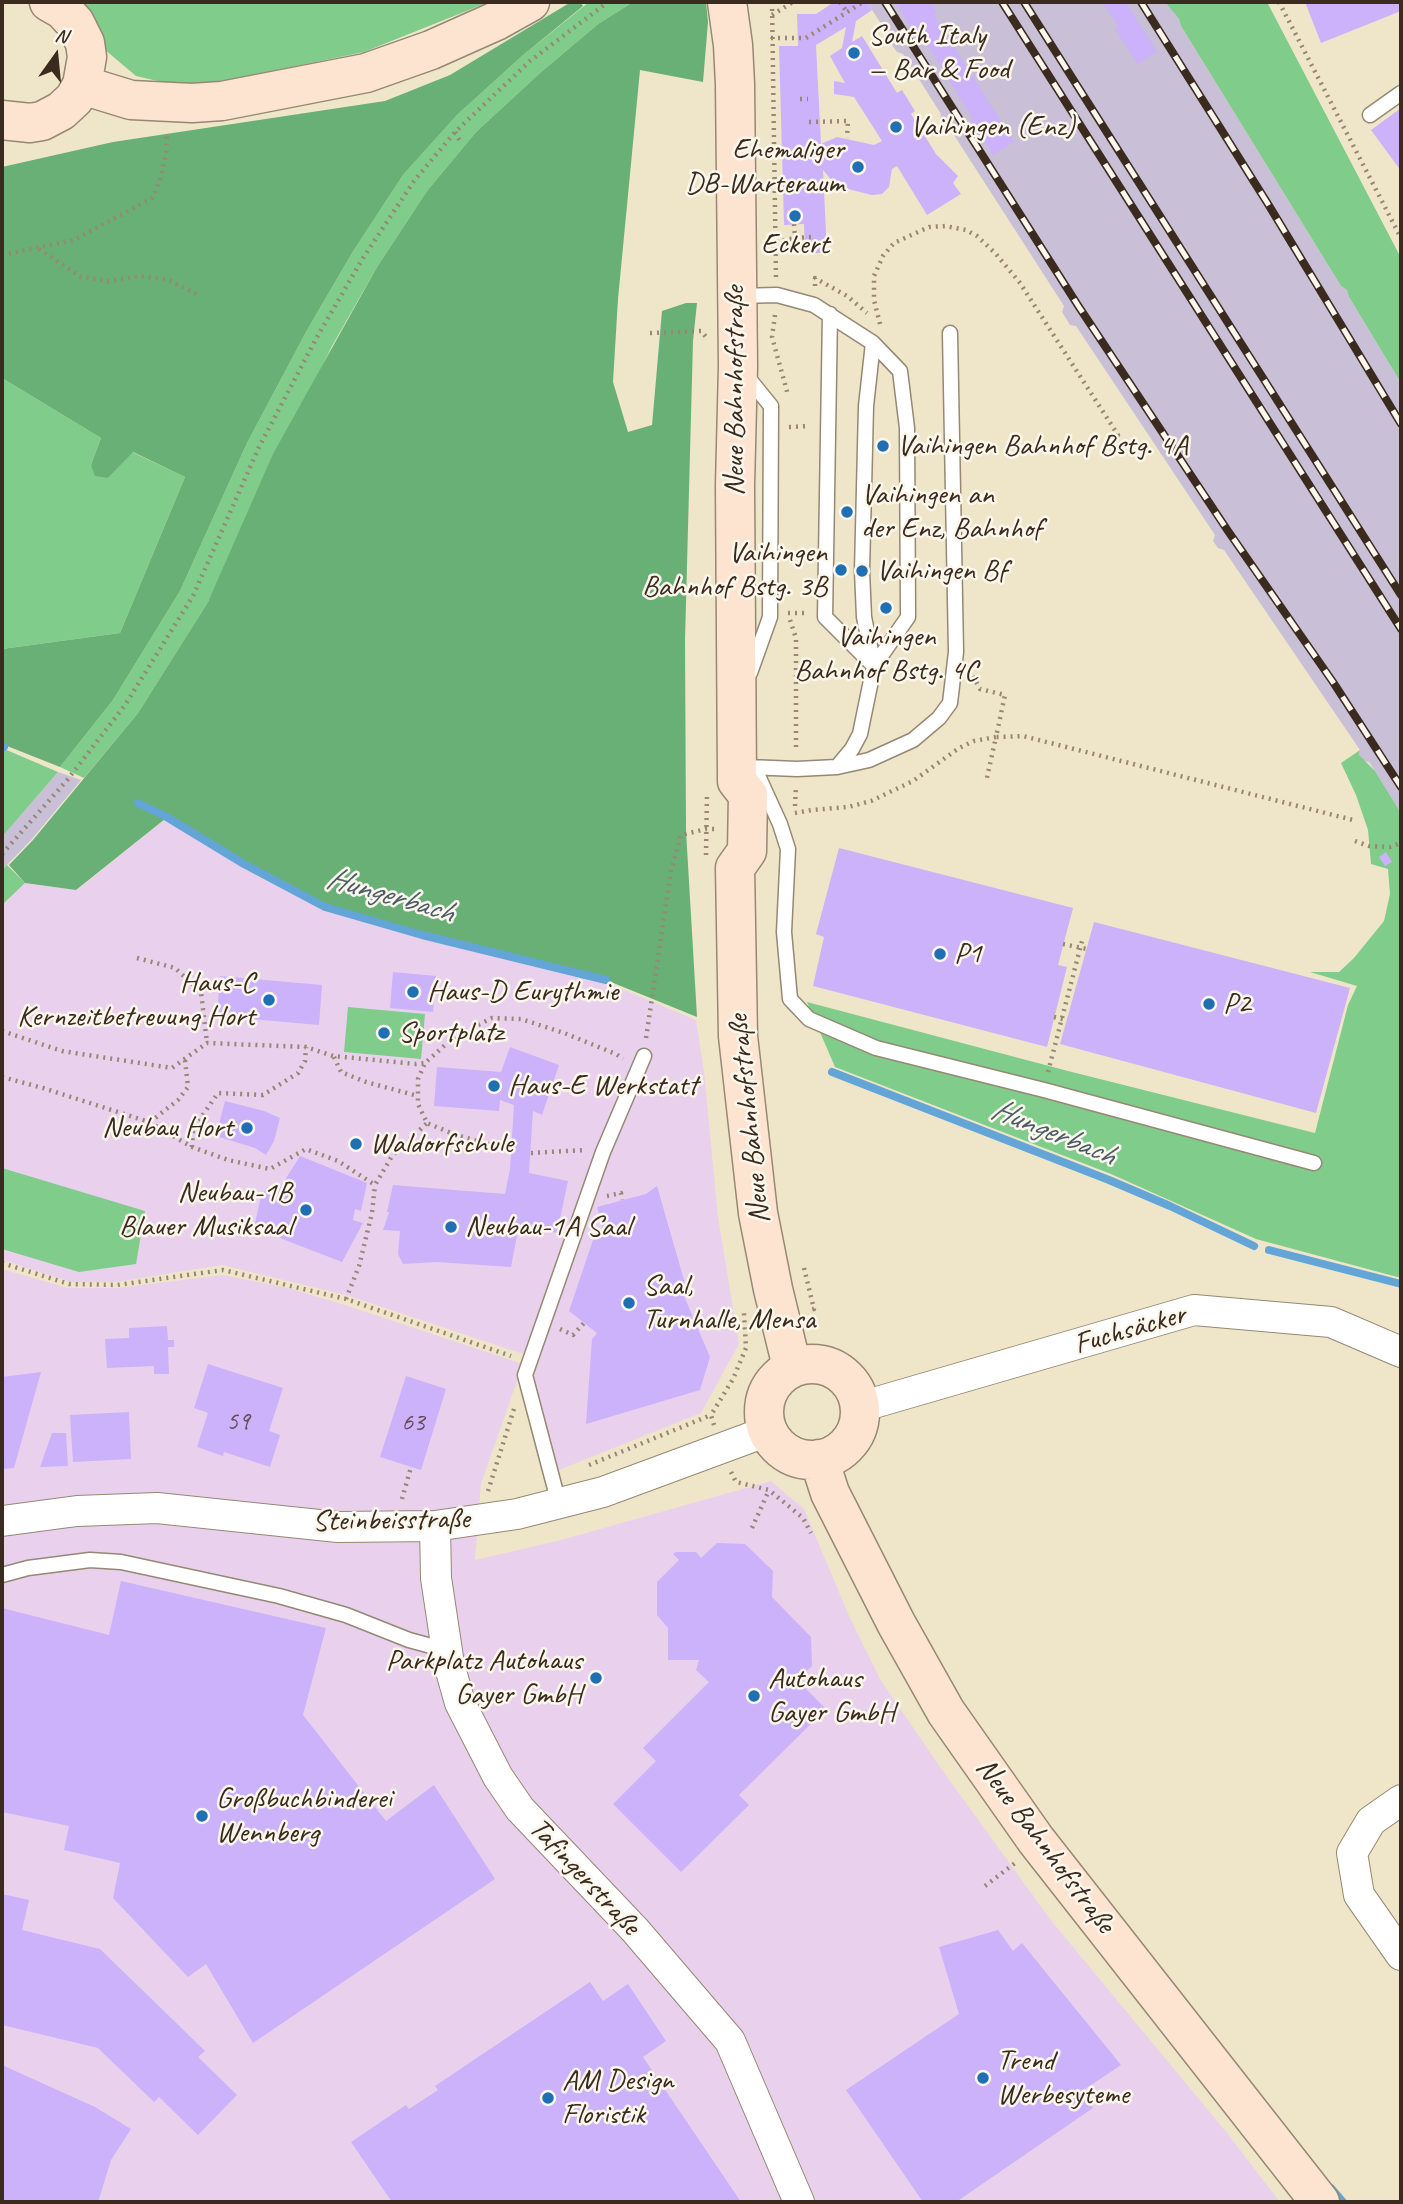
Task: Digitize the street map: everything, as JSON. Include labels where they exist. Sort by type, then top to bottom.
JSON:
[{"type":"main road","points":[[2,120],[30,123],[54,116],[74,99],[82,85],[87,57],[81,33],[63,10],[49,2]]},
{"type":"main road","points":[[82,85],[131,100],[192,103],[222,101],[366,73],[431,50],[496,21],[530,2]]},
{"type":"main road","name":"Neue Bahnhofstraße","points":[[727,2],[735,84],[738,366],[735,485],[736,711],[742,772],[726,792],[724,854],[735,868],[738,1036],[758,1213],[764,1324],[792,1367]]},
{"type":"main road","points":[[810,1363],[828,1366],[844,1376],[855,1390],[860,1407],[858,1426],[850,1442],[836,1454],[819,1459],[803,1459],[789,1454],[776,1444],[768,1431],[763,1413],[766,1394],[777,1378],[792,1367],[810,1363]]},
{"type":"main road","name":"Neue Bahnhofstraße","points":[[819,1459],[830,1493],[890,1612],[946,1712],[1036,1840],[1320,2202]]},
{"type":"street","name":"Fuchsäcker","points":[[860,1407],[1194,1310],[1331,1322],[1401,1352]]},
{"type":"street","name":"Steinbeisstraße","points":[[2,1521],[78,1511],[157,1508],[338,1527],[435,1526],[517,1514],[555,1491],[603,1492],[768,1431]]},
{"type":"street","name":"Tafingerstraße","points":[[435,1526],[436,1578],[446,1650],[460,1703],[498,1777],[520,1810],[635,1930],[730,2041],[799,2202]]},
{"type":"street","points":[[1401,1800],[1371,1821],[1352,1853],[1359,1895],[1401,1955]]},
{"type":"lane","points":[[1370,115],[1401,93]]},
{"type":"lane","points":[[736,296],[777,295],[814,305],[873,343],[900,371],[906,406],[908,617],[874,666],[860,734],[837,767]]},
{"type":"lane","points":[[830,314],[825,617],[874,666]]},
{"type":"lane","points":[[742,772],[837,767],[869,760],[899,748],[925,732],[950,703],[956,652],[950,333]]},
{"type":"lane","points":[[873,343],[866,407],[862,571],[864,617],[874,666]]},
{"type":"lane","points":[[742,772],[780,824],[788,849],[784,932],[790,999],[809,1019],[876,1048],[1314,1163]]},
{"type":"lane","points":[[555,1491],[526,1368],[603,1152],[641,1063]]},
{"type":"lane","points":[[2,1575],[28,1568],[90,1560],[121,1562],[279,1596],[346,1615],[418,1643],[446,1650]]},
{"type":"path","points":[[2,854],[68,779],[125,705],[193,596],[259,447],[323,326],[363,258],[400,203],[455,132],[530,61],[608,2]]},
{"type":"path","points":[[772,2],[777,295],[772,337]]},
{"type":"path","points":[[772,15],[793,2]]},
{"type":"path","points":[[840,2],[847,12]]},
{"type":"path","points":[[771,38],[806,38],[863,2]]},
{"type":"path","points":[[1279,2],[1346,126],[1401,238]]},
{"type":"path","points":[[800,99],[808,99]]},
{"type":"path","points":[[772,100],[780,100]]},
{"type":"path","points":[[2,255],[74,240],[152,198],[160,181],[166,153],[168,102]]},
{"type":"path","points":[[809,122],[848,121],[847,138]]},
{"type":"path","points":[[455,132],[460,141]]},
{"type":"path","points":[[794,224],[795,238]]},
{"type":"path","points":[[881,325],[874,300],[874,276],[883,257],[894,243],[929,227],[945,226],[966,230],[977,236],[996,254],[1020,283],[1118,435],[1104,444]]},
{"type":"path","points":[[776,242],[813,237]]},
{"type":"path","points":[[39,248],[81,277],[109,281],[141,276],[169,280],[200,296]]},
{"type":"path","points":[[815,286],[816,278]]},
{"type":"path","points":[[650,333],[701,331],[706,337]]},
{"type":"path","points":[[972,670],[980,689],[1005,695],[986,782]]},
{"type":"path","points":[[796,727],[797,684]]},
{"type":"path","points":[[780,824],[795,814],[871,801],[913,781],[958,748],[974,741],[1023,736],[1353,820]]},
{"type":"path","points":[[510,1150],[456,1135],[427,1123],[418,1104],[418,1079],[425,1063],[454,1037],[492,1018],[521,1019],[641,1063],[671,871],[681,835],[706,829]]},
{"type":"path","points":[[1355,841],[1369,846],[1390,847],[1401,843]]},
{"type":"path","points":[[1044,1090],[1082,941]]},
{"type":"path","points":[[1063,944],[1087,949]]},
{"type":"path","points":[[138,958],[176,968],[201,992],[207,1043]]},
{"type":"path","points":[[1054,1017],[1067,1020]]},
{"type":"path","points":[[2,1031],[62,1051],[172,1068],[207,1043],[306,1047],[333,1056],[425,1063]]},
{"type":"path","points":[[192,1147],[193,1129],[218,1093],[263,1095],[298,1073],[304,1061],[306,1047]]},
{"type":"path","points":[[333,1056],[341,1072],[366,1082],[418,1096]]},
{"type":"path","points":[[149,1122],[178,1100],[188,1087],[185,1060]]},
{"type":"path","points":[[2,1077],[149,1122],[192,1147],[228,1160],[270,1169],[306,1149],[338,1161],[375,1185]]},
{"type":"path","points":[[346,1299],[359,1266],[372,1213],[375,1185],[392,1156],[427,1123]]},
{"type":"path","points":[[531,1153],[593,1149],[603,1152]]},
{"type":"path","points":[[764,1324],[814,1309],[802,1258]]},
{"type":"path","points":[[2,1263],[69,1284],[117,1285],[223,1270],[346,1299],[526,1368],[487,1493]]},
{"type":"path","points":[[555,1491],[711,1415]]},
{"type":"path","points":[[402,1500],[411,1466]]},
{"type":"path","points":[[477,1494],[499,1490]]},
{"type":"path","points":[[752,1528],[769,1490]]},
{"type":"path","points":[[394,1500],[414,1499]]},
{"type":"path","points":[[985,1886],[1018,1861]]},
{"type":"shaded area","points":[[867,2],[1165,2],[1179,19],[1341,286],[1347,290],[1401,383],[1401,813],[1369,762],[1363,761],[1359,755],[1360,750],[1224,550],[1218,548],[1213,541],[1215,535],[1076,326],[1070,325],[1062,312],[1064,306],[952,132],[947,131],[940,120],[941,114],[903,54],[897,52],[886,37],[887,33]]},
{"type":"shaded area","points":[[58,772],[81,780],[2,870],[2,837]]},
{"type":"shaded area","name":"Waldorfschule","points":[[164,820],[323,910],[605,982],[696,1020],[704,1071],[718,1217],[739,1344],[701,1413],[554,1472],[529,1375],[532,1357],[349,1296],[222,1265],[116,1282],[71,1282],[2,1260],[2,905],[25,883],[77,890]]},
{"type":"shaded area","points":[[2,1269],[68,1288],[117,1288],[223,1275],[288,1288],[342,1304],[523,1364],[481,1484],[475,1560],[561,1540],[771,1481],[804,1509],[850,1618],[880,1679],[940,1767],[1050,1919],[1227,2133],[1280,2202],[2,2202]]},
{"type":"green space","points":[[82,2],[489,2],[364,52],[234,79],[179,86],[136,76],[104,49]]},
{"type":"green space","points":[[571,2],[580,2],[583,6],[457,115],[403,175],[352,253],[306,332],[247,443],[180,591],[113,700],[60,767],[2,744],[2,649],[120,633],[185,477],[133,452],[108,478],[95,476],[91,465],[101,438],[2,378],[2,167],[113,142],[385,101],[450,75]]},
{"type":"green space","points":[[589,2],[633,2],[598,24],[540,73],[476,132],[427,191],[377,267],[332,346],[208,602],[138,713],[84,778],[60,767],[113,700],[180,591],[247,443],[306,332],[352,253],[403,175],[457,115],[522,56]]},
{"type":"green space","points":[[633,2],[706,2],[708,22],[703,82],[640,70],[618,299],[613,382],[628,432],[652,425],[662,311],[686,303],[697,303],[693,341],[685,640],[686,831],[697,1017],[606,980],[324,909],[165,819],[76,890],[25,883],[9,865],[33,840],[138,713],[208,602],[273,454],[377,267],[427,191],[476,132],[540,73],[598,24]]},
{"type":"green space","points":[[1165,2],[1267,2],[1401,258],[1401,383],[1347,290],[1341,286],[1179,19]]},
{"type":"green space","points":[[2,378],[101,438],[91,465],[108,478],[132,452],[185,477],[120,633],[2,649]]},
{"type":"green space","points":[[2,748],[58,772],[2,837]]},
{"type":"green space","points":[[1360,750],[1359,755],[1375,771],[1401,813],[1401,1278],[1256,1239],[1111,1174],[835,1067],[807,1002],[1315,1133],[1348,1005],[1357,986],[1310,972],[1339,972],[1354,958],[1384,921],[1390,894],[1388,869],[1371,864],[1368,830],[1341,763]]},
{"type":"green space","points":[[7,865],[25,883],[2,905],[2,870]]},
{"type":"green space","name":"Sportplatz","points":[[348,1007],[425,1014],[421,1059],[344,1052]]},
{"type":"green space","points":[[2,1168],[145,1211],[136,1264],[79,1272],[2,1249]]},
{"type":"building","points":[[830,2],[867,2],[872,10],[856,21],[852,42],[862,36],[897,93],[902,90],[915,111],[911,114],[936,154],[958,176],[953,183],[961,194],[927,215],[897,166],[892,169],[889,187],[882,194],[872,195],[834,183],[823,170],[827,253],[805,253],[804,224],[784,225],[779,46],[798,46],[797,14],[816,14],[831,4]],"holes":[[[846,27],[842,48],[830,56],[845,83],[834,81],[834,94],[854,97],[882,141],[874,145],[837,137],[821,144],[816,45]]]},
{"type":"building","points":[[895,2],[930,2],[937,13],[934,15],[1014,142],[993,155],[916,27],[912,29]]},
{"type":"building","points":[[1102,2],[1126,2],[1157,52],[1138,64],[1115,29],[1119,27]]},
{"type":"building","points":[[1305,2],[1401,2],[1401,11],[1321,43]]},
{"type":"building","points":[[1401,108],[1401,171],[1371,130]]},
{"type":"building","name":"P1","points":[[839,848],[1073,908],[1058,965],[1067,967],[1047,1047],[813,986],[824,937],[816,934]]},
{"type":"building","points":[[1386,852],[1392,862],[1385,866],[1379,857]]},
{"type":"building","name":"P2","points":[[1094,922],[1350,988],[1316,1113],[1060,1044]]},
{"type":"building","name":"Haus-D Eurythmie","points":[[393,972],[436,976],[433,1012],[390,1008]]},
{"type":"building","name":"Haus-C Kernzeitbetreuung Hort","points":[[220,976],[322,985],[319,1025],[217,1016]]},
{"type":"building","points":[[510,1047],[559,1065],[542,1115],[533,1111],[529,1173],[568,1181],[557,1233],[519,1225],[511,1267],[437,1262],[403,1264],[398,1254],[400,1231],[383,1230],[393,1185],[505,1194],[510,1169],[514,1105],[500,1100],[499,1111],[434,1106],[437,1067],[501,1072]]},
{"type":"building","name":"Neubau Hort","points":[[225,1101],[280,1118],[274,1141],[266,1155],[255,1148],[216,1136]]},
{"type":"building","name":"Neubau-1B Blauer Musiksaal","points":[[300,1156],[367,1183],[361,1211],[355,1209],[353,1220],[363,1223],[342,1262],[254,1228],[261,1196],[267,1187],[278,1191]]},
{"type":"building","name":"Saal, Turnhalle, Mensa","points":[[657,1186],[688,1294],[684,1296],[710,1357],[700,1390],[586,1424],[592,1339],[597,1333],[569,1311],[595,1234],[604,1232],[597,1207],[646,1194]]},
{"type":"building","points":[[167,1326],[168,1340],[174,1340],[174,1347],[168,1347],[169,1374],[154,1374],[154,1366],[107,1368],[105,1339],[129,1338],[129,1328]]},
{"type":"building","points":[[208,1364],[283,1388],[269,1431],[280,1435],[270,1467],[224,1452],[223,1456],[197,1447],[208,1413],[194,1408]]},
{"type":"building","points":[[41,1372],[14,1468],[2,1469],[2,1377]]},
{"type":"building","points":[[406,1376],[446,1389],[421,1470],[380,1457]]},
{"type":"building","points":[[129,1412],[131,1459],[73,1462],[70,1415]]},
{"type":"building","points":[[52,1433],[66,1433],[68,1466],[40,1467]]},
{"type":"building","name":"Autohaus Gayer GmbH","points":[[717,1543],[745,1544],[773,1571],[772,1597],[811,1637],[812,1666],[797,1680],[826,1709],[739,1795],[749,1805],[681,1872],[613,1804],[656,1761],[643,1748],[709,1682],[696,1670],[699,1660],[668,1660],[668,1628],[657,1615],[657,1582],[679,1560],[673,1554],[676,1552],[696,1552],[701,1558]]},
{"type":"building","name":"Großbuchbinderei Wennberg","points":[[121,1581],[326,1628],[303,1715],[386,1821],[434,1785],[495,1879],[253,2043],[206,1964],[188,1977],[113,1898],[120,1863],[64,1850],[69,1826],[2,1812],[2,1608],[109,1635]]},
{"type":"building","points":[[2,1894],[29,1900],[22,1930],[100,1949],[205,2051],[198,2057],[237,2095],[198,2135],[159,2097],[154,2102],[98,2048],[2,2025]]},
{"type":"building","name":"Trend Werbesyteme","points":[[998,1930],[1013,1951],[1022,1943],[1121,2065],[1082,2091],[1093,2108],[956,2202],[923,2202],[846,2090],[959,2014],[939,1947]]},
{"type":"building","name":"AM Design Floristik","points":[[590,1982],[603,2001],[628,1984],[666,2041],[643,2057],[741,2202],[392,2202],[351,2142],[406,2105],[409,2109],[438,2090],[435,2086]]},
{"type":"building","points":[[2,2065],[95,2107],[131,2129],[111,2160],[98,2202],[2,2202]]},
{"type":"waterway","name":"Hungerbach","points":[[138,803],[325,907],[422,935],[606,980]]},
{"type":"waterway","name":"Hungerbach","points":[[832,1072],[1109,1180],[1254,1246]]},
{"type":"waterway","name":"Hungerbach","points":[[1269,1250],[1401,1284]]},
{"type":"waterway","points":[[1331,2188],[1343,2202]]},
{"type":"railway","points":[[885,2],[1079,307],[1401,787]]},
{"type":"railway","points":[[1002,2],[1401,629]]},
{"type":"railway","points":[[1024,2],[1401,595]]},
{"type":"railway","points":[[1141,2],[1268,204],[1401,424]]},
{"type":"place","name":"South Italy — Bar & Food","points":[[854,53]]},
{"type":"place","name":"Vaihingen (Enz)","points":[[896,127]]},
{"type":"place","name":"Ehemaliger DB-Warteraum","points":[[858,167]]},
{"type":"place","name":"Eckert","points":[[795,216]]},
{"type":"place","name":"Vaihingen Bahnhof Bstg. 4A","points":[[883,446]]},
{"type":"place","name":"Vaihingen an der Enz, Bahnhof","points":[[847,512]]},
{"type":"place","name":"Vaihingen Bahnhof Bstg. 3B","points":[[841,570]]},
{"type":"place","name":"Vaihingen Bf","points":[[862,571]]},
{"type":"place","name":"Vaihingen Bahnhof Bstg. 4C","points":[[886,608]]},
{"type":"place","name":"P1","points":[[940,954]]},
{"type":"place","name":"Haus-D Eurythmie","points":[[413,992]]},
{"type":"place","name":"Haus-C Kernzeitbetreuung Hort","points":[[269,1000]]},
{"type":"place","name":"P2","points":[[1209,1004]]},
{"type":"place","name":"Sportplatz","points":[[384,1033]]},
{"type":"place","name":"Haus-E Werkstatt","points":[[494,1086]]},
{"type":"place","name":"Neubau Hort","points":[[247,1128]]},
{"type":"place","name":"Waldorfschule","points":[[356,1144]]},
{"type":"place","name":"Neubau-1B Blauer Musiksaal","points":[[306,1210]]},
{"type":"place","name":"Neubau-1A Saal","points":[[451,1227]]},
{"type":"place","name":"Saal, Turnhalle, Mensa","points":[[629,1303]]},
{"type":"place","name":"Parkplatz Autohaus Gayer GmbH","points":[[596,1678]]},
{"type":"place","name":"Autohaus Gayer GmbH","points":[[754,1696]]},
{"type":"place","name":"Großbuchbinderei Wennberg","points":[[202,1816]]},
{"type":"place","name":"Trend Werbesyteme","points":[[983,2078]]},
{"type":"place","name":"AM Design Floristik","points":[[548,2098]]}]
